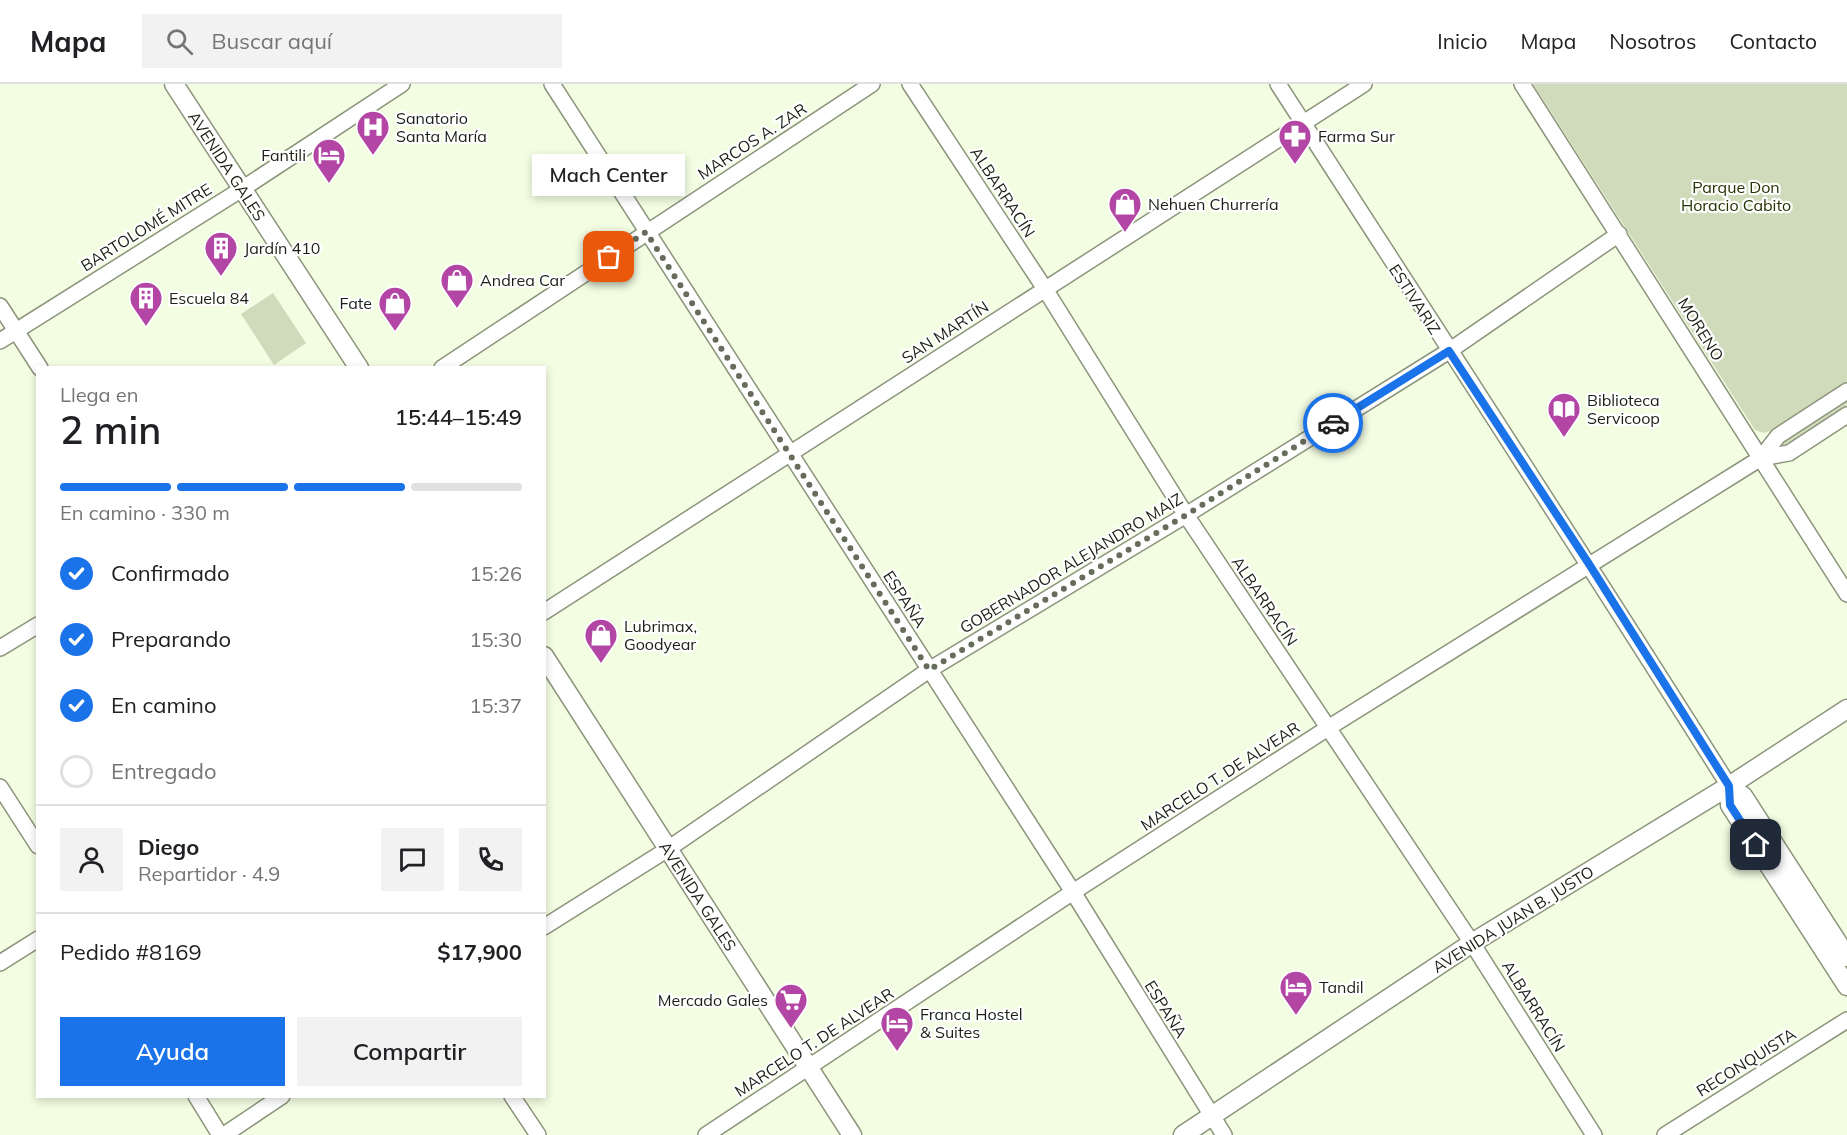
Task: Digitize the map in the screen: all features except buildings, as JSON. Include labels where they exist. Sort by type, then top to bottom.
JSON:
[{"type":"main road","name":"AVENIDA GALES","points":[[174,84],[358,366]]},
{"type":"main road","name":"AVENIDA GALES","points":[[546,659],[852,1135]]},
{"type":"main road","name":"AVENIDA JUAN B. JUSTO","points":[[1183,1135],[1472,943],[1729,786],[1847,709]]},
{"type":"main road","name":"ESTIVARIZ","points":[[1729,786],[1743,796],[1847,957]]},
{"type":"main road","name":"ESTIVARIZ","points":[[1729,786],[1730,805],[1847,986]]},
{"type":"street","name":"BARTOLOMÉ MITRE","points":[[0,341],[242,189],[402,84]]},
{"type":"street","name":"ESPAÑA","points":[[552,84],[1072,892],[1224,1135]]},
{"type":"street","name":"MARCOS A. ZAR","points":[[445,366],[872,84]]},
{"type":"street","name":"ALBARRACÍN","points":[[910,84],[1045,289],[1186,515],[1472,943],[1594,1135]]},
{"type":"street","name":"ESTIVARIZ","points":[[1278,84],[1589,564],[1729,786]]},
{"type":"street","name":"SAN MARTÍN","points":[[546,611],[1364,84]]},
{"type":"street","name":"MORENO","points":[[1522,84],[1847,594]]},
{"type":"street","name":"GOBERNADOR ALEJANDRO MAIZ","points":[[546,926],[668,849],[929,670],[1186,515],[1449,351],[1619,234]]},
{"type":"street","points":[[0,306],[39,366]]},
{"type":"street","name":"MARCELO T. DE ALVEAR","points":[[706,1135],[1072,892],[1328,728],[1761,458],[1778,436],[1847,391]]},
{"type":"street","name":"MARCELO T. DE ALVEAR","points":[[1761,458],[1789,453],[1847,415]]},
{"type":"street","points":[[0,648],[36,626]]},
{"type":"street","points":[[0,787],[36,843]]},
{"type":"street","points":[[0,963],[36,940]]},
{"type":"street","name":"RECONQUISTA","points":[[1665,1135],[1847,1020]]},
{"type":"street","points":[[197,1098],[222,1135],[279,1098]]},
{"type":"street","points":[[513,1098],[538,1135]]},
{"type":"green space","name":"Parque Don Horacio Cabito","points":[[1533,84],[1847,84],[1847,383],[1774,430],[1764,433],[1755,430]]},
{"type":"green space","points":[[273,293],[306,343],[274,365],[241,314]]},
{"type":"green space","points":[[1847,401],[1847,405],[1784,446],[1782,443]]},
{"type":"way so far","points":[[609,257],[646,232],[929,670],[1186,515],[1333,423]]},
{"type":"place","name":"Sanatorio Santa María","points":[[373,156]]},
{"type":"place","name":"Farma Sur","points":[[1295,165]]},
{"type":"place","name":"Fantili","points":[[329,184]]},
{"type":"place","name":"Nehuen Churrería","points":[[1125,233]]},
{"type":"place","name":"Mach Center","points":[[609,257]]},
{"type":"place","name":"Jardín 410","points":[[221,277]]},
{"type":"place","name":"Andrea Car","points":[[457,309]]},
{"type":"place","name":"Escuela 84","points":[[146,327]]},
{"type":"place","name":"Fate","points":[[395,332]]},
{"type":"place","name":"Biblioteca Servicoop","points":[[1564,438]]},
{"type":"place","name":"Lubrimax, Goodyear","points":[[601,664]]},
{"type":"place","name":"Tandil","points":[[1296,1016]]},
{"type":"place","name":"Mercado Gales","points":[[791,1029]]},
{"type":"place","name":"Franca Hostel & Suites","points":[[897,1052]]},
{"type":"route","points":[[1333,423],[1449,351],[1589,564],[1729,786],[1730,805],[1756,845]]}]
